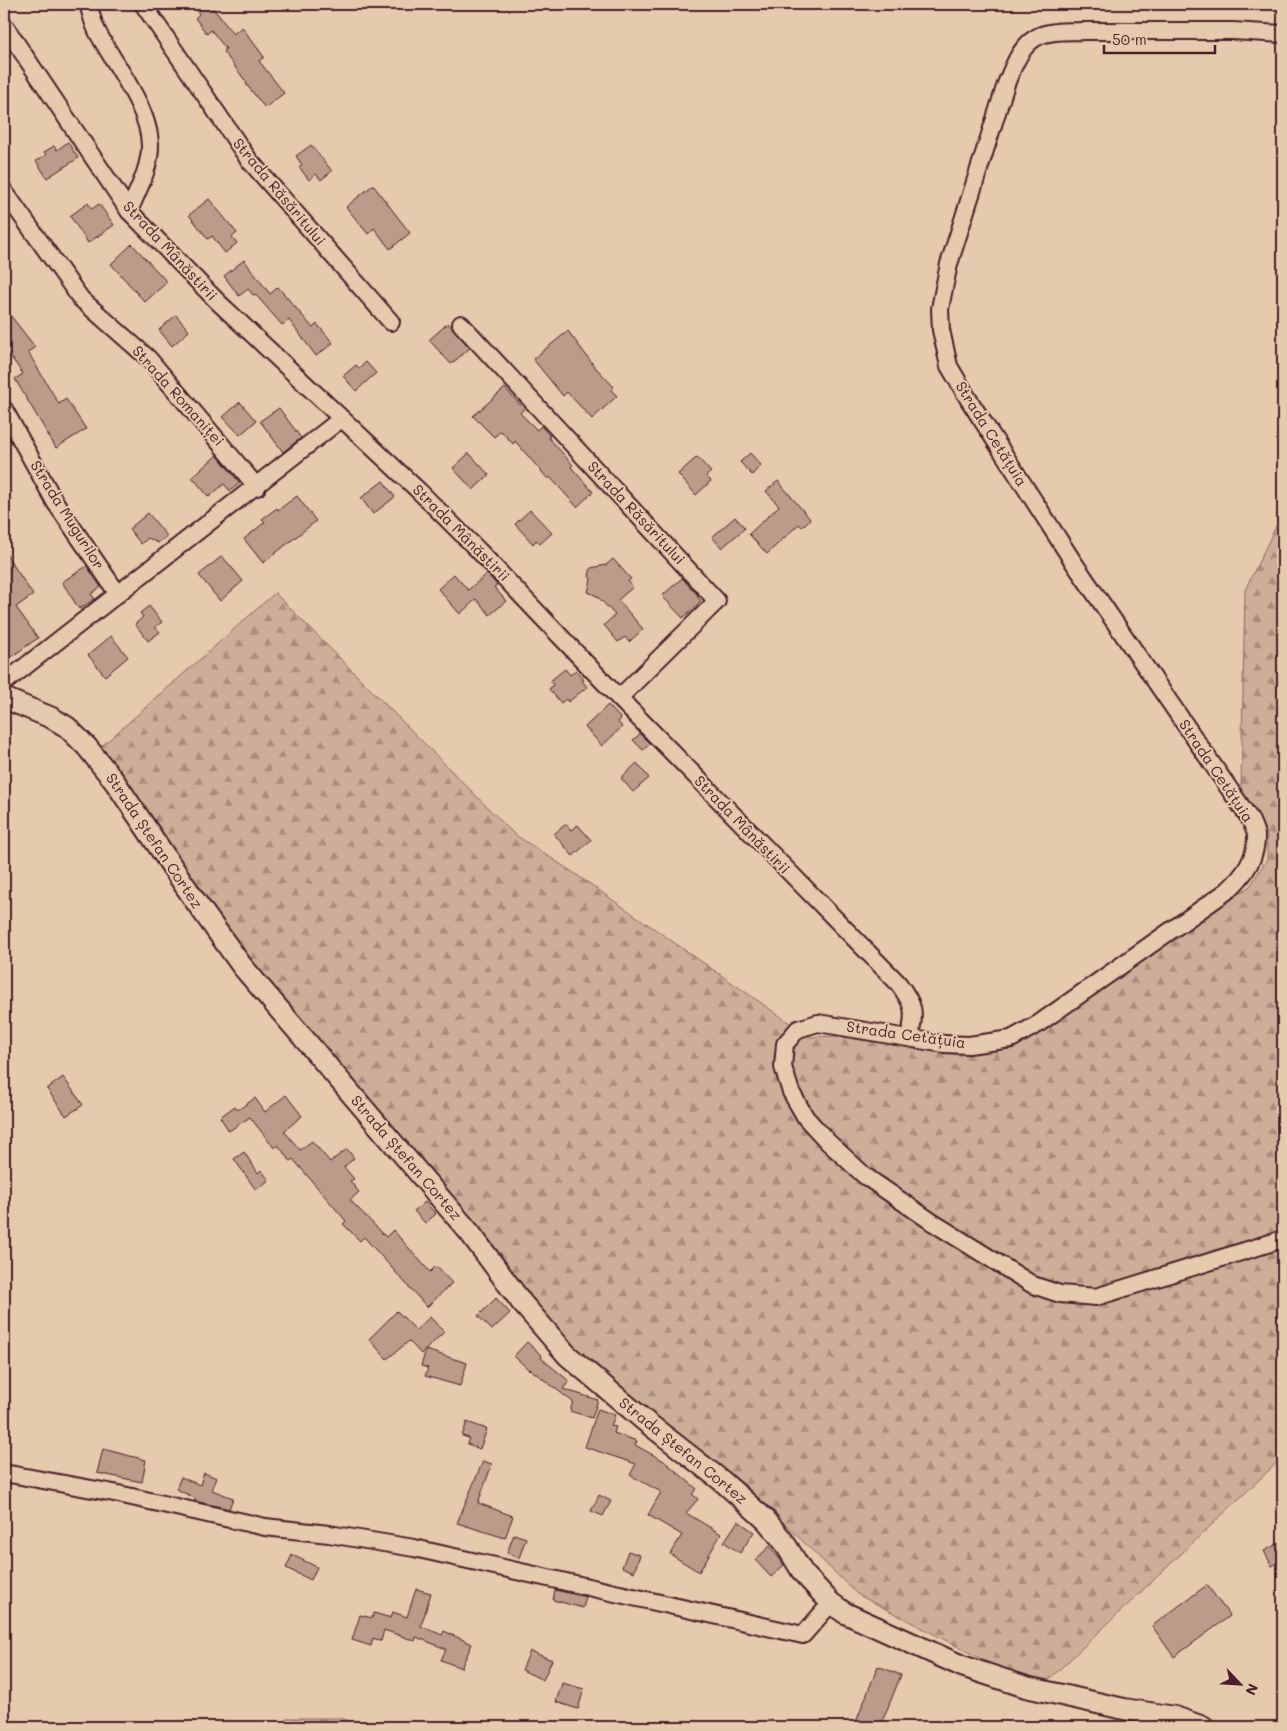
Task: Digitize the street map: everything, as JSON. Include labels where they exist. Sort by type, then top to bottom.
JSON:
[{"type":"street","points":[[88,4],[96,30],[144,113],[149,131],[148,163],[129,211]]},
{"type":"street","name":"Strada Răsăritului","points":[[144,4],[249,160],[391,322]]},
{"type":"street","name":"Strada Mânăstirii","points":[[4,24],[129,211],[217,301],[480,551],[619,698],[898,983],[912,1002],[914,1017],[910,1038]]},
{"type":"street","name":"Strada Cetățuia","points":[[1283,34],[1083,31],[1040,36],[1027,45],[1013,66],[1006,84],[949,264],[940,309],[941,330],[949,366],[969,400],[1074,563],[1250,819],[1256,833],[1255,848],[1248,867],[1227,891],[1038,1024],[1011,1039],[969,1045],[944,1044],[818,1023],[798,1029],[785,1044],[783,1067],[791,1092],[806,1118],[828,1142],[865,1176],[932,1222],[1033,1285],[1060,1294],[1096,1296],[1283,1239]]},
{"type":"street","name":"Strada Romaniței","points":[[4,191],[81,299],[148,358],[257,487]]},
{"type":"street","name":"Strada Răsăritului","points":[[461,324],[717,601],[619,698]]},
{"type":"street","name":"Strada Mugurilor","points":[[4,409],[55,502],[118,594]]},
{"type":"street","points":[[4,683],[257,487],[341,419]]},
{"type":"street","name":"Strada Ștefan Cortez","points":[[4,698],[52,718],[77,736],[115,782],[196,902],[242,966],[470,1233],[522,1303],[561,1347],[644,1421],[722,1481],[766,1520],[784,1542],[803,1573],[831,1603],[846,1613],[962,1666],[1026,1687],[1124,1709],[1175,1717],[1203,1727]]},
{"type":"street","points":[[4,1473],[114,1493],[264,1527],[329,1534],[414,1548],[803,1635],[831,1603]]},
{"type":"green space","points":[[1283,512],[1283,1457],[1039,1689],[857,1594],[744,1484],[565,1354],[193,886],[94,753],[275,593],[514,834],[574,873],[810,1037],[835,1036],[959,1055],[1011,1049],[1065,1016],[1250,886],[1267,859],[1267,833],[1241,790],[1245,590]]},
{"type":"green space","points":[[287,1718],[340,1718],[369,1727],[282,1727]]},
{"type":"building","points":[[206,4],[210,4],[233,34],[242,27],[264,57],[259,61],[284,93],[265,108],[223,51],[226,49],[211,30],[207,34],[195,18],[199,14],[197,11]]},
{"type":"building","points":[[68,142],[78,158],[47,178],[36,161],[46,155],[44,152],[54,146],[57,150]]},
{"type":"building","points":[[311,145],[332,171],[321,180],[316,174],[309,180],[299,167],[302,165],[296,156]]},
{"type":"building","points":[[373,185],[410,233],[390,249],[374,228],[368,234],[346,207]]},
{"type":"building","points":[[209,199],[237,233],[232,237],[237,243],[225,253],[212,236],[208,239],[189,215]]},
{"type":"building","points":[[88,203],[92,209],[99,204],[114,225],[88,243],[70,216]]},
{"type":"building","points":[[132,244],[167,282],[145,302],[111,264]]},
{"type":"building","points":[[244,260],[270,294],[278,287],[313,328],[317,324],[333,343],[316,356],[289,320],[282,325],[255,294],[253,295],[248,289],[239,296],[224,276]]},
{"type":"building","points":[[4,307],[35,347],[28,352],[59,404],[66,399],[86,429],[56,448],[15,379],[23,374],[4,347]]},
{"type":"building","points":[[176,315],[189,331],[172,346],[159,330]]},
{"type":"building","points":[[448,323],[470,348],[451,364],[429,340]]},
{"type":"building","points":[[568,331],[595,367],[614,387],[611,390],[617,396],[592,419],[567,392],[563,396],[533,359]]},
{"type":"building","points":[[366,362],[376,373],[356,391],[343,376],[356,365],[359,369]]},
{"type":"building","points":[[505,388],[524,409],[520,413],[537,430],[541,426],[550,436],[548,437],[573,465],[571,467],[593,492],[577,507],[550,477],[548,479],[515,441],[513,444],[501,431],[494,437],[473,416]]},
{"type":"building","points":[[240,402],[256,421],[240,435],[223,417]]},
{"type":"building","points":[[279,408],[301,438],[283,452],[260,421]]},
{"type":"building","points":[[469,453],[489,475],[473,490],[453,468]]},
{"type":"building","points":[[750,453],[761,465],[752,475],[740,462]]},
{"type":"building","points":[[217,455],[240,483],[230,491],[224,484],[209,497],[192,477]]},
{"type":"building","points":[[697,457],[711,472],[706,476],[711,481],[696,495],[678,474]]},
{"type":"building","points":[[383,481],[395,497],[373,514],[361,498]]},
{"type":"building","points":[[778,481],[810,519],[802,527],[799,524],[767,554],[749,534],[779,506],[766,491]]},
{"type":"building","points":[[297,496],[316,521],[263,563],[244,539],[265,522],[262,519]]},
{"type":"building","points":[[530,510],[552,533],[540,544],[536,540],[533,544],[515,524]]},
{"type":"building","points":[[148,513],[167,536],[158,543],[148,538],[141,544],[129,529]]},
{"type":"building","points":[[735,517],[745,528],[722,548],[712,537]]},
{"type":"building","points":[[4,551],[33,595],[16,607],[38,638],[4,662]]},
{"type":"building","points":[[222,556],[243,581],[220,601],[199,575]]},
{"type":"building","points":[[613,559],[631,579],[628,581],[633,587],[618,600],[643,629],[629,642],[625,637],[618,642],[604,625],[615,615],[597,596],[588,592],[591,568],[606,565]]},
{"type":"building","points":[[87,566],[101,587],[91,594],[95,599],[79,609],[62,582]]},
{"type":"building","points":[[454,574],[468,590],[487,574],[497,585],[494,587],[506,601],[490,615],[476,599],[460,614],[438,589]]},
{"type":"building","points":[[682,578],[698,595],[701,601],[683,618],[662,596]]},
{"type":"building","points":[[149,606],[162,622],[155,627],[160,632],[148,641],[135,624],[143,617],[140,613]]},
{"type":"building","points":[[111,636],[128,657],[105,676],[88,655]]},
{"type":"building","points":[[565,669],[570,675],[576,670],[587,687],[568,702],[566,699],[561,703],[549,689],[553,685],[550,681]]},
{"type":"building","points":[[608,705],[621,719],[618,722],[622,727],[602,746],[585,727]]},
{"type":"building","points":[[640,734],[650,744],[643,750],[633,740]]},
{"type":"building","points":[[637,763],[649,778],[633,792],[621,778]]},
{"type":"building","points":[[566,824],[571,830],[578,825],[591,840],[573,856],[554,834]]},
{"type":"building","points":[[63,1077],[83,1105],[66,1116],[47,1089]]},
{"type":"building","points":[[286,1095],[302,1116],[284,1131],[300,1150],[312,1141],[330,1162],[347,1149],[354,1158],[344,1167],[354,1179],[350,1181],[359,1192],[350,1200],[386,1237],[393,1230],[430,1272],[436,1266],[452,1283],[427,1307],[364,1237],[360,1241],[343,1224],[346,1221],[293,1159],[290,1161],[278,1145],[274,1148],[250,1117],[229,1131],[220,1117],[235,1106],[238,1110],[255,1098],[265,1112]]},
{"type":"building","points":[[244,1152],[258,1173],[261,1170],[269,1180],[256,1190],[234,1159]]},
{"type":"building","points":[[425,1202],[436,1214],[425,1223],[414,1211]]},
{"type":"building","points":[[496,1298],[510,1313],[492,1330],[478,1316]]},
{"type":"building","points":[[397,1311],[416,1330],[430,1317],[444,1332],[421,1354],[409,1341],[387,1359],[369,1339]]},
{"type":"building","points":[[527,1342],[542,1356],[541,1358],[569,1381],[563,1389],[598,1400],[592,1418],[570,1411],[573,1402],[529,1370],[514,1356]]},
{"type":"building","points":[[426,1350],[467,1363],[460,1386],[425,1376],[428,1368],[421,1366]]},
{"type":"building","points":[[598,1409],[615,1415],[611,1426],[616,1427],[614,1433],[637,1441],[635,1445],[664,1461],[697,1489],[692,1494],[698,1499],[686,1513],[721,1534],[699,1572],[670,1554],[682,1535],[648,1515],[661,1492],[630,1475],[636,1464],[585,1447]]},
{"type":"building","points":[[467,1422],[487,1429],[480,1449],[467,1444],[469,1438],[462,1436]]},
{"type":"building","points":[[103,1449],[146,1460],[142,1482],[97,1473]]},
{"type":"building","points":[[483,1461],[492,1464],[478,1503],[513,1516],[505,1538],[457,1523]]},
{"type":"building","points":[[204,1473],[217,1478],[212,1490],[233,1498],[229,1509],[195,1501],[195,1498],[176,1489],[181,1477],[200,1485]]},
{"type":"building","points":[[599,1495],[611,1501],[603,1516],[591,1511]]},
{"type":"building","points":[[738,1521],[754,1532],[740,1553],[724,1542]]},
{"type":"building","points":[[514,1534],[526,1538],[519,1558],[507,1553]]},
{"type":"building","points":[[1283,1541],[1283,1560],[1272,1566],[1264,1551]]},
{"type":"building","points":[[770,1546],[784,1565],[771,1577],[755,1560]]},
{"type":"building","points":[[628,1551],[640,1555],[634,1572],[622,1567]]},
{"type":"building","points":[[292,1555],[317,1567],[311,1580],[286,1568]]},
{"type":"building","points":[[1207,1585],[1230,1616],[1174,1657],[1152,1626]]},
{"type":"building","points":[[416,1589],[431,1593],[421,1626],[442,1635],[444,1631],[472,1644],[461,1668],[441,1660],[446,1649],[416,1637],[415,1641],[384,1630],[381,1641],[373,1638],[371,1646],[352,1640],[360,1615],[372,1618],[374,1613],[391,1618],[393,1612],[407,1617]]},
{"type":"building","points":[[555,1590],[586,1597],[583,1608],[553,1600]]},
{"type":"building","points":[[530,1651],[552,1660],[543,1680],[522,1670]]},
{"type":"building","points":[[878,1666],[901,1675],[880,1727],[854,1727]]},
{"type":"building","points":[[562,1683],[584,1689],[578,1709],[556,1702]]}]
